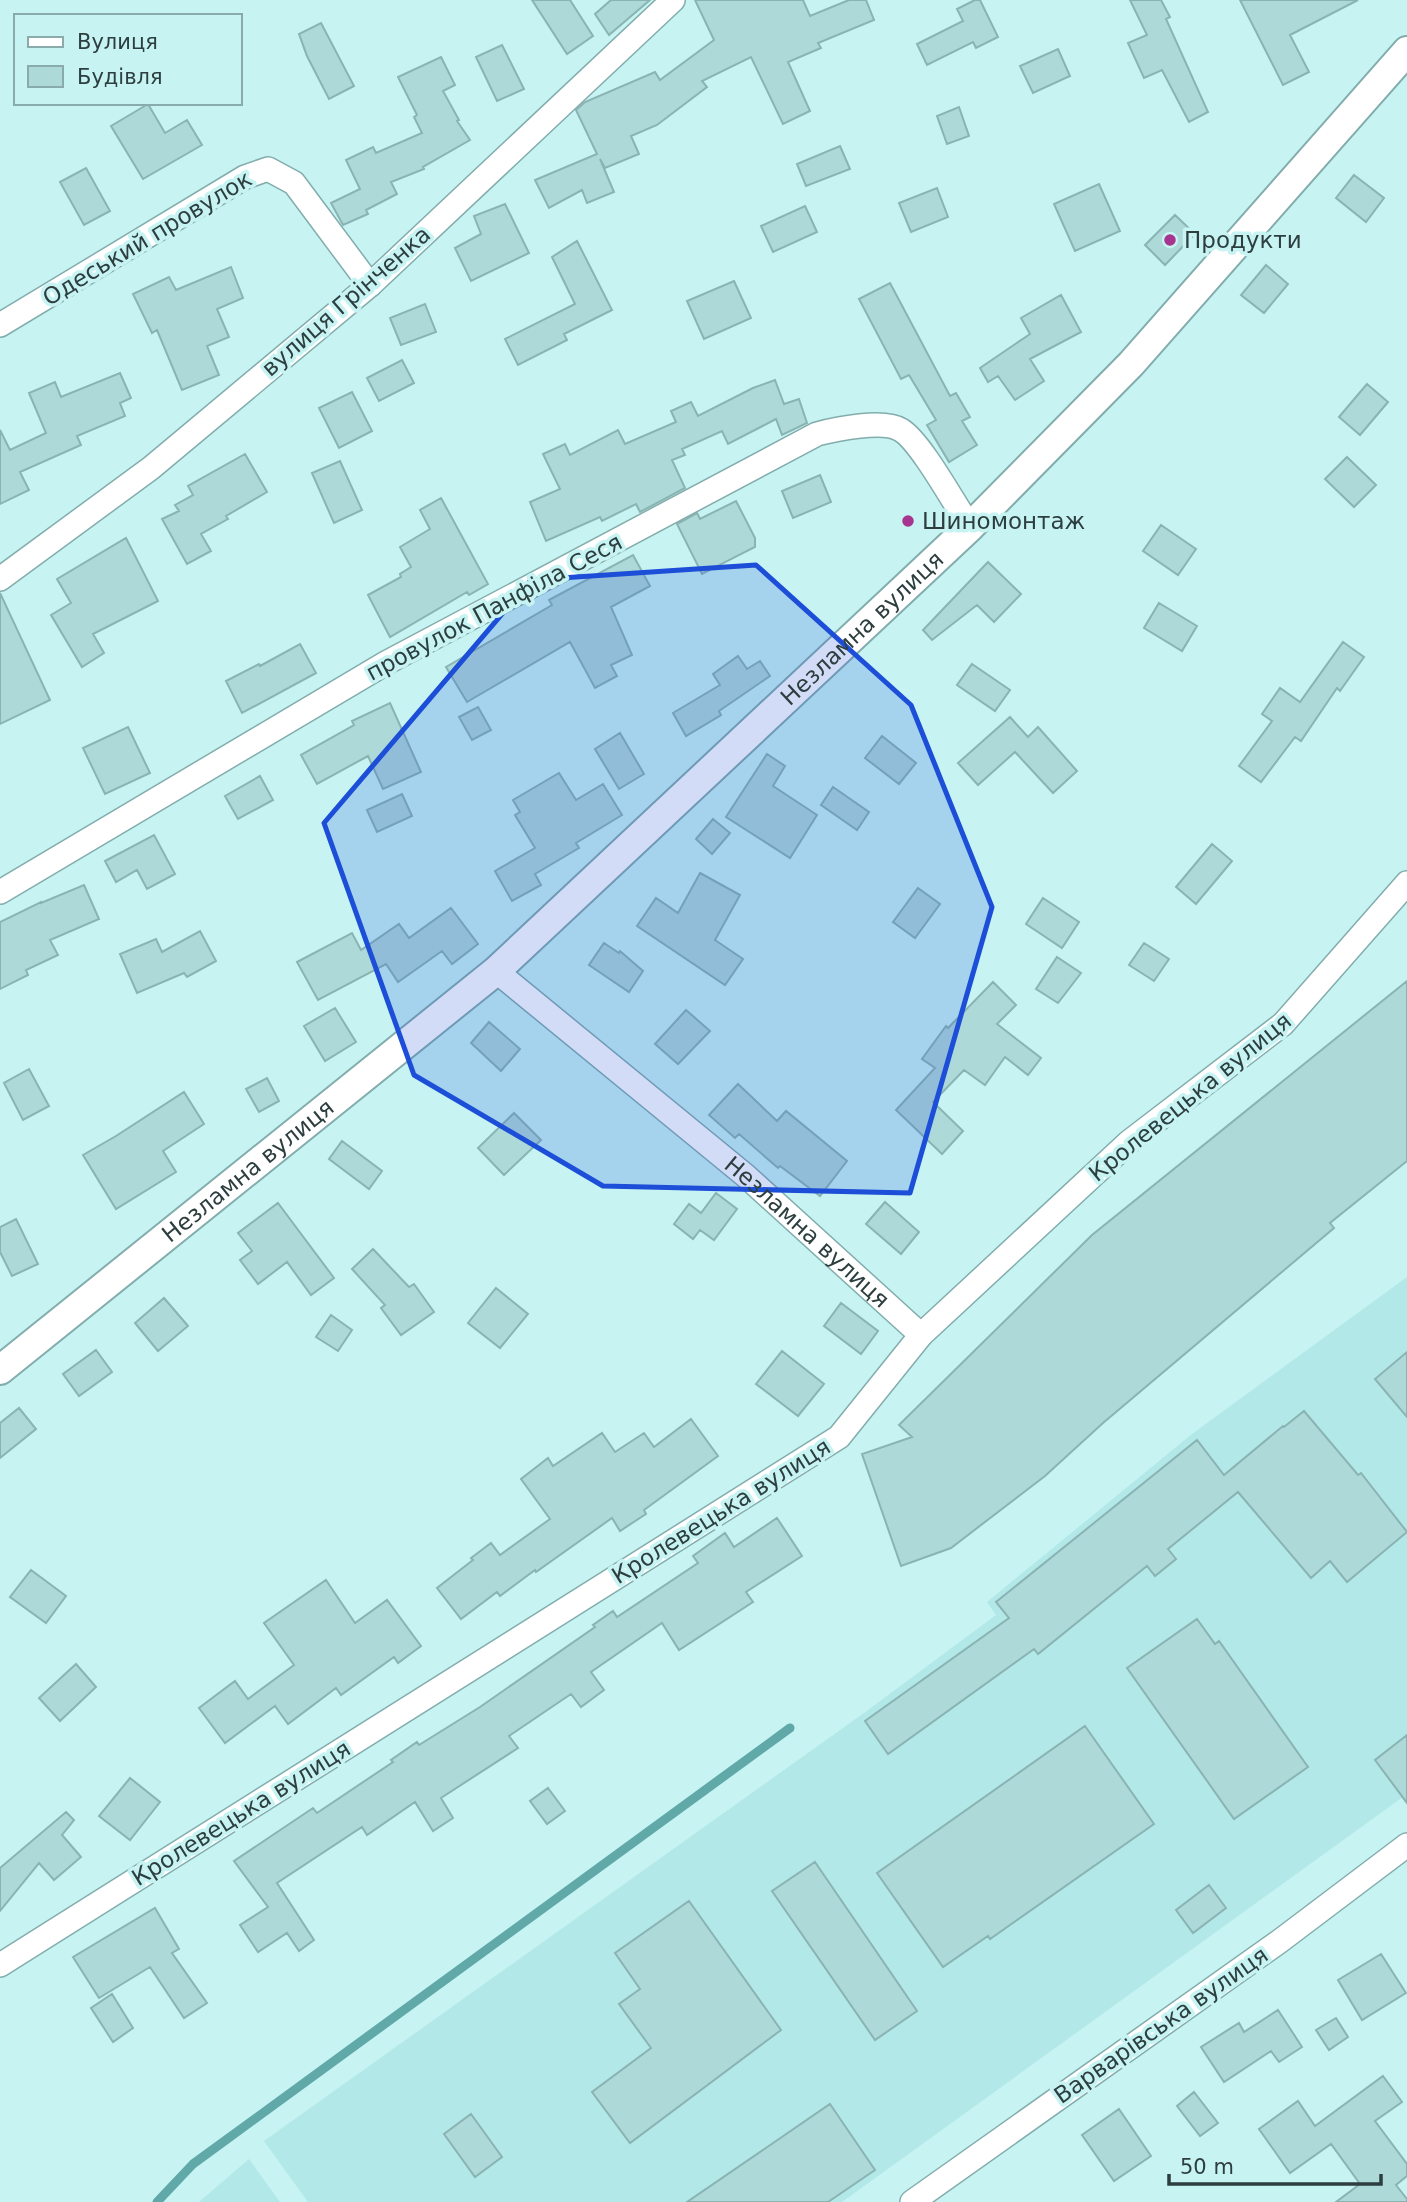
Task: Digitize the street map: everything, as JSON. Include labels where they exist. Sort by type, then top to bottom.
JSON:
[{"type":"street","name":"вулиця Грінченка","points":[[0,579],[151,468],[370,285],[673,0]]},
{"type":"street","name":"Незламна вулиця","points":[[0,1370],[496,971],[970,527],[1130,364],[1407,51]]},
{"type":"street","name":"Одеський провулок","points":[[0,325],[245,177],[268,169],[294,183],[370,285]]},
{"type":"street","name":"провулок Панфіла Сеся","points":[[0,892],[386,663],[817,434],[845,426],[900,429],[918,448],[970,527]]},
{"type":"street","name":"Кролевецька вулиця","points":[[0,1965],[839,1437],[921,1335],[1129,1142],[1283,1024],[1407,883]]},
{"type":"street","name":"Незламна вулиця","points":[[496,971],[746,1176],[921,1335]]},
{"type":"street","name":"Варварівська вулиця","points":[[912,2202],[1280,1941],[1407,1845]]},
{"type":"highlighted area","points":[[756,565],[911,705],[992,907],[910,1193],[603,1186],[414,1075],[324,823],[531,580]]},
{"type":"shaded area","points":[[1407,1277],[1407,1794],[842,2202],[308,2202],[264,2141],[864,1713],[996,1615],[987,1602],[1192,1434]]},
{"type":"shaded area","points":[[249,2159],[280,2202],[199,2202]]},
{"type":"building","points":[[532,0],[570,0],[593,36],[567,54]]},
{"type":"building","points":[[611,0],[650,0],[609,35],[595,14]]},
{"type":"building","points":[[695,0],[803,0],[810,16],[849,0],[866,0],[874,20],[818,43],[821,48],[788,62],[810,111],[783,124],[751,57],[702,81],[707,87],[657,125],[631,136],[639,154],[605,168],[600,159],[614,192],[587,203],[582,190],[549,208],[535,180],[597,154],[576,110],[585,102],[655,72],[660,80],[714,40]]},
{"type":"building","points":[[980,0],[998,37],[976,48],[973,42],[927,65],[917,44],[963,21],[957,9]]},
{"type":"building","points":[[1130,0],[1161,0],[1170,17],[1166,19],[1208,112],[1189,122],[1162,70],[1144,78],[1128,43],[1147,35]]},
{"type":"building","points":[[1240,0],[1358,0],[1290,35],[1309,72],[1283,85]]},
{"type":"building","points":[[321,23],[354,86],[329,99],[299,34]]},
{"type":"building","points":[[502,45],[524,89],[497,101],[476,57]]},
{"type":"building","points":[[1058,49],[1070,76],[1033,93],[1020,66]]},
{"type":"building","points":[[441,57],[455,85],[443,91],[459,120],[457,121],[470,140],[423,167],[424,169],[391,182],[397,194],[366,210],[368,214],[343,225],[331,203],[360,189],[346,160],[373,147],[376,153],[422,133],[414,117],[417,115],[398,77]]},
{"type":"building","points":[[149,105],[165,133],[187,120],[202,145],[143,179],[111,126]]},
{"type":"building","points":[[959,107],[969,136],[947,144],[937,116]]},
{"type":"building","points":[[840,146],[850,169],[806,186],[797,164]]},
{"type":"building","points":[[86,168],[110,211],[84,225],[60,182]]},
{"type":"building","points":[[1354,175],[1384,198],[1366,222],[1336,198]]},
{"type":"building","points":[[1099,184],[1120,231],[1075,251],[1054,204]]},
{"type":"building","points":[[937,188],[948,217],[911,232],[899,203]]},
{"type":"building","points":[[505,204],[529,253],[471,281],[455,248],[481,234],[474,216]]},
{"type":"building","points":[[805,206],[817,232],[773,252],[761,226]]},
{"type":"building","name":"Продукти","points":[[1175,215],[1195,234],[1165,265],[1145,245]]},
{"type":"building","points":[[577,241],[612,310],[564,334],[567,340],[518,365],[505,339],[575,304],[552,257]]},
{"type":"building","points":[[1266,265],[1288,284],[1264,313],[1241,295]]},
{"type":"building","points":[[231,267],[243,298],[217,309],[229,337],[207,346],[219,375],[182,390],[157,330],[152,333],[133,294],[169,277],[176,290]]},
{"type":"building","points":[[734,281],[751,318],[704,339],[687,301]]},
{"type":"building","points":[[890,283],[950,396],[956,393],[970,417],[962,421],[977,445],[949,462],[927,425],[936,420],[909,375],[901,379],[859,299]]},
{"type":"building","points":[[1061,295],[1081,332],[1030,359],[1044,381],[1015,400],[998,376],[988,382],[980,368],[1030,334],[1021,318]]},
{"type":"building","points":[[425,304],[436,332],[401,345],[390,318]]},
{"type":"building","points":[[402,360],[414,383],[379,401],[367,378]]},
{"type":"building","points":[[120,373],[131,398],[120,403],[125,416],[77,436],[81,445],[20,472],[29,490],[0,504],[0,430],[10,450],[46,433],[29,393],[55,382],[61,397]]},
{"type":"building","points":[[775,380],[784,404],[799,399],[807,423],[782,435],[776,419],[728,444],[722,431],[682,449],[685,455],[672,460],[685,488],[640,512],[636,504],[602,521],[600,517],[546,541],[530,502],[560,489],[543,454],[565,444],[570,455],[618,430],[625,444],[676,422],[671,411],[691,402],[698,416]]},
{"type":"building","points":[[1367,384],[1388,402],[1360,435],[1339,417]]},
{"type":"building","points":[[352,392],[372,431],[339,448],[319,408]]},
{"type":"building","points":[[245,454],[267,492],[201,534],[211,551],[187,564],[162,519],[179,511],[175,505],[193,495],[188,486]]},
{"type":"building","points":[[1347,457],[1376,485],[1354,507],[1325,479]]},
{"type":"building","points":[[340,461],[362,510],[334,523],[312,473]]},
{"type":"building","points":[[820,475],[831,502],[793,518],[782,491]]},
{"type":"building","points":[[441,498],[488,584],[469,595],[467,592],[390,637],[368,595],[401,577],[400,574],[411,567],[400,547],[430,529],[420,510]]},
{"type":"building","points":[[736,501],[755,538],[755,547],[702,574],[677,524],[697,513],[700,519]]},
{"type":"building","points":[[1161,525],[1196,549],[1178,575],[1143,551]]},
{"type":"building","points":[[126,538],[158,601],[93,634],[104,653],[82,667],[51,615],[71,603],[57,579]]},
{"type":"building","points":[[633,555],[650,586],[611,607],[632,655],[611,665],[617,676],[595,688],[570,642],[467,702],[446,667],[552,605],[549,600]]},
{"type":"building","points":[[988,562],[1021,594],[994,622],[977,605],[932,640],[923,630]]},
{"type":"building","points":[[0,593],[50,700],[0,724]]},
{"type":"building","points":[[1159,603],[1197,626],[1182,651],[1144,628]]},
{"type":"building","points":[[1343,642],[1364,657],[1340,691],[1337,688],[1301,741],[1295,737],[1261,782],[1239,766],[1272,721],[1262,714],[1280,688],[1300,702]]},
{"type":"building","points":[[300,644],[316,673],[242,713],[226,681]]},
{"type":"building","points":[[738,656],[747,669],[760,661],[770,676],[719,711],[721,715],[686,736],[673,713],[720,685],[713,674]]},
{"type":"building","points":[[972,664],[1010,690],[995,711],[957,685]]},
{"type":"building","points":[[390,703],[421,772],[383,789],[368,756],[317,784],[301,755],[354,725],[352,721]]},
{"type":"building","points":[[478,707],[491,730],[472,740],[459,717]]},
{"type":"building","points":[[1010,717],[1028,737],[1038,727],[1077,771],[1053,793],[1015,752],[978,785],[958,763]]},
{"type":"building","points":[[128,727],[150,773],[105,794],[83,748]]},
{"type":"building","points":[[620,733],[644,774],[619,789],[595,749]]},
{"type":"building","points":[[882,736],[916,763],[899,784],[865,758]]},
{"type":"building","points":[[767,754],[785,766],[773,786],[817,815],[790,858],[726,817]]},
{"type":"building","points":[[559,773],[576,800],[603,784],[622,815],[576,843],[579,848],[535,874],[541,885],[512,901],[495,871],[535,848],[515,815],[520,812],[513,800]]},
{"type":"building","points":[[260,776],[273,800],[238,819],[225,796]]},
{"type":"building","points":[[833,787],[869,812],[857,830],[821,805]]},
{"type":"building","points":[[402,794],[412,816],[377,832],[367,810]]},
{"type":"building","points":[[713,819],[730,833],[712,854],[696,839]]},
{"type":"building","points":[[154,835],[175,874],[147,889],[137,870],[116,882],[105,861]]},
{"type":"building","points":[[1212,844],[1232,861],[1196,904],[1176,887]]},
{"type":"building","points":[[700,873],[740,895],[715,940],[743,959],[725,985],[637,926],[656,898],[678,913]]},
{"type":"building","points":[[84,885],[99,919],[50,940],[58,955],[26,970],[28,975],[0,989],[0,922]]},
{"type":"building","points":[[918,888],[940,904],[915,938],[893,922]]},
{"type":"building","points":[[1043,898],[1079,922],[1062,948],[1026,924]]},
{"type":"building","points":[[451,908],[478,944],[452,964],[442,951],[398,982],[386,964],[318,1000],[297,962],[352,933],[361,950],[399,924],[409,938]]},
{"type":"building","points":[[200,931],[216,961],[187,977],[184,973],[137,993],[120,954],[156,939],[162,952]]},
{"type":"building","points":[[604,943],[619,953],[620,951],[643,971],[629,992],[589,965]]},
{"type":"building","points":[[1144,943],[1169,959],[1154,981],[1129,965]]},
{"type":"building","points":[[1057,957],[1081,973],[1058,1003],[1036,989]]},
{"type":"building","points":[[1407,981],[1407,1161],[1330,1223],[1334,1228],[1103,1423],[1045,1476],[951,1548],[901,1566],[862,1454],[912,1437],[899,1425],[1092,1235]]},
{"type":"building","points":[[993,982],[1016,1005],[997,1024],[1041,1058],[1028,1075],[1005,1057],[985,1085],[964,1070],[933,1102],[963,1131],[942,1154],[896,1110],[935,1068],[922,1059],[946,1026],[948,1028]]},
{"type":"building","points":[[335,1008],[356,1042],[325,1061],[304,1026]]},
{"type":"building","points":[[686,1010],[710,1031],[678,1064],[655,1044]]},
{"type":"building","points":[[489,1022],[520,1049],[501,1071],[471,1043]]},
{"type":"building","points":[[29,1069],[49,1106],[23,1120],[4,1083]]},
{"type":"building","points":[[267,1078],[279,1101],[259,1112],[246,1089]]},
{"type":"building","points":[[738,1084],[777,1121],[786,1111],[847,1161],[820,1196],[780,1166],[778,1168],[739,1134],[735,1138],[709,1115]]},
{"type":"building","points":[[184,1092],[204,1124],[163,1151],[176,1172],[116,1209],[83,1155]]},
{"type":"building","points":[[514,1113],[541,1140],[504,1175],[478,1148]]},
{"type":"building","points":[[342,1141],[382,1171],[369,1189],[329,1159]]},
{"type":"building","points":[[716,1193],[737,1209],[714,1240],[700,1230],[693,1239],[674,1224],[689,1204],[701,1213]]},
{"type":"building","points":[[885,1202],[919,1232],[901,1254],[866,1224]]},
{"type":"building","points":[[278,1203],[334,1278],[311,1295],[287,1262],[258,1284],[240,1260],[252,1251],[238,1233]]},
{"type":"building","points":[[16,1219],[38,1264],[12,1276],[0,1252],[0,1227]]},
{"type":"building","points":[[373,1249],[409,1287],[414,1284],[434,1312],[401,1335],[381,1308],[385,1305],[352,1269]]},
{"type":"building","points":[[496,1288],[528,1314],[500,1348],[468,1323]]},
{"type":"building","points":[[164,1298],[188,1326],[158,1351],[135,1323]]},
{"type":"building","points":[[841,1303],[878,1331],[861,1354],[824,1326]]},
{"type":"building","points":[[331,1315],[352,1330],[338,1351],[316,1337]]},
{"type":"building","points":[[96,1350],[112,1372],[79,1396],[63,1374]]},
{"type":"building","points":[[782,1351],[824,1384],[798,1416],[756,1384]]},
{"type":"building","points":[[1407,1352],[1407,1417],[1375,1379]]},
{"type":"building","points":[[19,1408],[36,1429],[0,1458],[0,1423]]},
{"type":"building","points":[[1304,1411],[1358,1475],[1361,1473],[1407,1532],[1347,1582],[1330,1561],[1311,1578],[1238,1492],[1168,1549],[1176,1559],[1155,1576],[1147,1566],[1038,1654],[1034,1649],[888,1754],[865,1721],[1009,1618],[996,1602],[1197,1440],[1224,1475]]},
{"type":"building","points":[[691,1419],[718,1456],[644,1510],[646,1514],[620,1531],[612,1518],[536,1572],[535,1570],[500,1596],[497,1592],[461,1619],[437,1588],[491,1543],[500,1555],[550,1519],[521,1479],[548,1458],[553,1466],[602,1433],[615,1452],[644,1433],[654,1447]]},
{"type":"building","points":[[777,1518],[802,1556],[746,1592],[753,1602],[679,1650],[662,1623],[591,1672],[604,1690],[581,1707],[571,1694],[509,1736],[518,1748],[441,1798],[453,1818],[433,1831],[415,1802],[367,1835],[362,1827],[277,1883],[314,1940],[299,1951],[287,1933],[258,1952],[240,1925],[268,1907],[234,1861],[313,1808],[317,1813],[393,1762],[391,1760],[417,1742],[419,1745],[480,1707],[595,1627],[593,1625],[613,1611],[617,1617],[698,1563],[693,1556],[725,1533],[734,1547]]},
{"type":"building","points":[[31,1570],[66,1596],[46,1623],[10,1597]]},
{"type":"building","points":[[326,1580],[355,1623],[387,1600],[421,1646],[398,1663],[394,1657],[341,1695],[336,1688],[288,1724],[275,1706],[225,1743],[199,1708],[235,1681],[248,1699],[294,1665],[264,1623]]},
{"type":"building","points":[[1197,1619],[1215,1644],[1219,1641],[1308,1767],[1234,1819],[1127,1668]]},
{"type":"building","points":[[76,1664],[96,1687],[60,1721],[39,1698]]},
{"type":"building","points":[[1085,1726],[1154,1824],[990,1939],[988,1936],[943,1967],[877,1873]]},
{"type":"building","points":[[1407,1735],[1407,1803],[1375,1760]]},
{"type":"building","points":[[130,1778],[160,1802],[130,1840],[99,1816]]},
{"type":"building","points":[[548,1788],[565,1811],[547,1824],[530,1801]]},
{"type":"building","points":[[66,1812],[74,1820],[62,1835],[81,1857],[54,1880],[39,1863],[0,1911],[0,1868]]},
{"type":"building","points":[[815,1862],[917,2011],[875,2040],[772,1891]]},
{"type":"building","points":[[1209,1885],[1226,1908],[1193,1933],[1176,1910]]},
{"type":"building","points":[[689,1901],[781,2030],[630,2143],[592,2092],[651,2048],[619,2004],[640,1989],[615,1953]]},
{"type":"building","points":[[155,1908],[179,1949],[172,1953],[207,2003],[184,2018],[150,1967],[99,1998],[73,1957]]},
{"type":"building","points":[[1381,1954],[1406,1993],[1362,2020],[1338,1980]]},
{"type":"building","points":[[112,1994],[133,2028],[113,2042],[91,2008]]},
{"type":"building","points":[[1278,2010],[1302,2047],[1279,2062],[1271,2051],[1224,2082],[1201,2047],[1239,2023],[1244,2032]]},
{"type":"building","points":[[1336,2018],[1348,2037],[1329,2050],[1316,2030]]},
{"type":"building","points":[[1383,2076],[1402,2102],[1375,2121],[1407,2164],[1407,2176],[1396,2185],[1407,2202],[1336,2202],[1360,2184],[1331,2144],[1290,2173],[1259,2129],[1298,2101],[1315,2126]]},
{"type":"building","points":[[1194,2092],[1218,2123],[1200,2136],[1177,2106]]},
{"type":"building","points":[[830,2104],[875,2170],[828,2202],[687,2202]]},
{"type":"building","points":[[1119,2109],[1151,2156],[1114,2181],[1082,2135]]},
{"type":"building","points":[[471,2114],[502,2157],[475,2177],[444,2134]]},
{"type":"waterway","points":[[157,2202],[193,2164],[790,1728]]},
{"type":"place","name":"Продукти","points":[[1170,240]]},
{"type":"place","name":"Шиномонтаж","points":[[908,521]]}]
